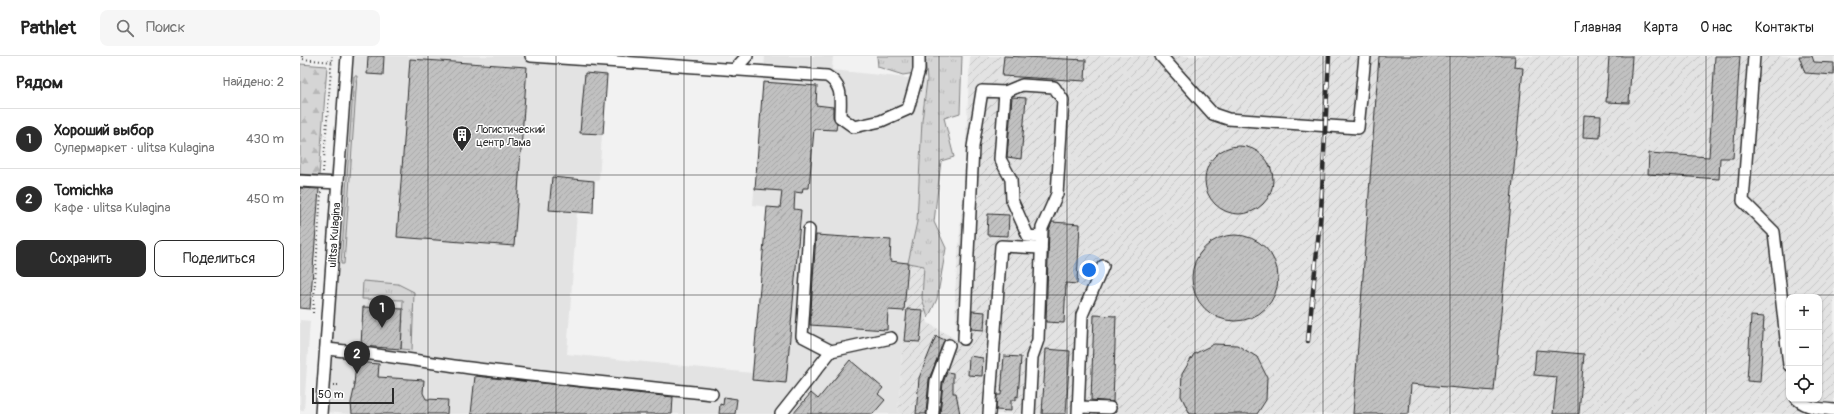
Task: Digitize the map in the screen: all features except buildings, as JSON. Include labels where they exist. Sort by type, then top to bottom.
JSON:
[{"type":"street","name":"ulitsa Kulagina","points":[[321,414],[347,56]]},
{"type":"street","points":[[531,56],[827,76],[834,80],[839,86],[841,93],[840,117],[854,126],[881,121],[908,109],[919,70],[919,56]]},
{"type":"street","points":[[734,70],[747,56]]},
{"type":"street","points":[[1161,56],[1213,114],[1228,119],[1358,128],[1365,56]]},
{"type":"street","points":[[1754,56],[1743,201],[1774,232],[1786,338]]},
{"type":"street","points":[[964,339],[973,147],[982,90],[1005,92],[1022,85],[1054,88],[1063,100],[1057,194],[1042,228],[1038,340],[1032,357],[1029,414]]},
{"type":"street","points":[[1005,92],[1000,159],[1011,179],[1012,200],[1028,236],[1041,243]]},
{"type":"street","points":[[300,181],[338,183]]},
{"type":"street","points":[[809,230],[802,336],[831,351]]},
{"type":"street","points":[[989,414],[1001,246],[1041,243]]},
{"type":"street","points":[[1103,266],[1082,315],[1078,410],[1110,408]]},
{"type":"street","points":[[781,414],[831,351],[891,338]]},
{"type":"street","points":[[933,414],[936,380],[949,345]]},
{"type":"street","points":[[326,349],[384,354],[428,363],[473,369],[712,394]]},
{"type":"street","points":[[1800,402],[1812,407],[1834,410]]},
{"type":"path","points":[[302,56],[302,59],[332,62]]},
{"type":"shaded area","points":[[350,56],[607,56],[599,181],[594,181],[593,213],[577,212],[567,354],[752,373],[767,207],[753,205],[765,56],[833,56],[832,70],[927,80],[922,121],[917,222],[908,263],[898,414],[349,414],[325,412]]},
{"type":"shaded area","points":[[970,56],[1799,56],[1805,73],[1834,75],[1834,414],[898,414],[908,263],[924,266],[922,298],[928,323],[957,340],[955,293],[964,184]]},
{"type":"shaded area","points":[[1799,56],[1834,56],[1834,75],[1805,73]]},
{"type":"shaded area","points":[[300,320],[310,321],[304,410],[300,410]]},
{"type":"green space","points":[[877,56],[916,56],[915,73],[903,75],[878,67]]},
{"type":"green space","points":[[925,56],[962,56],[960,113],[944,118],[954,157],[941,161],[934,222],[946,248],[937,299],[928,318],[922,298],[924,266],[908,263],[917,222],[922,121],[927,80]]},
{"type":"green space","points":[[300,64],[327,66],[319,176],[300,174]]},
{"type":"green space","points":[[354,76],[357,76],[344,264],[341,264]]},
{"type":"green space","points":[[363,281],[398,284],[414,292],[412,350],[401,349],[403,300],[362,299]]},
{"type":"railway","points":[[1308,341],[1321,210],[1329,56]]},
{"type":"place","name":"Логистический центр Лама","points":[[462,152]]},
{"type":"place","name":"Хороший выбор","points":[[382,328]]},
{"type":"place","name":"Tomichka","points":[[357,374]]}]
